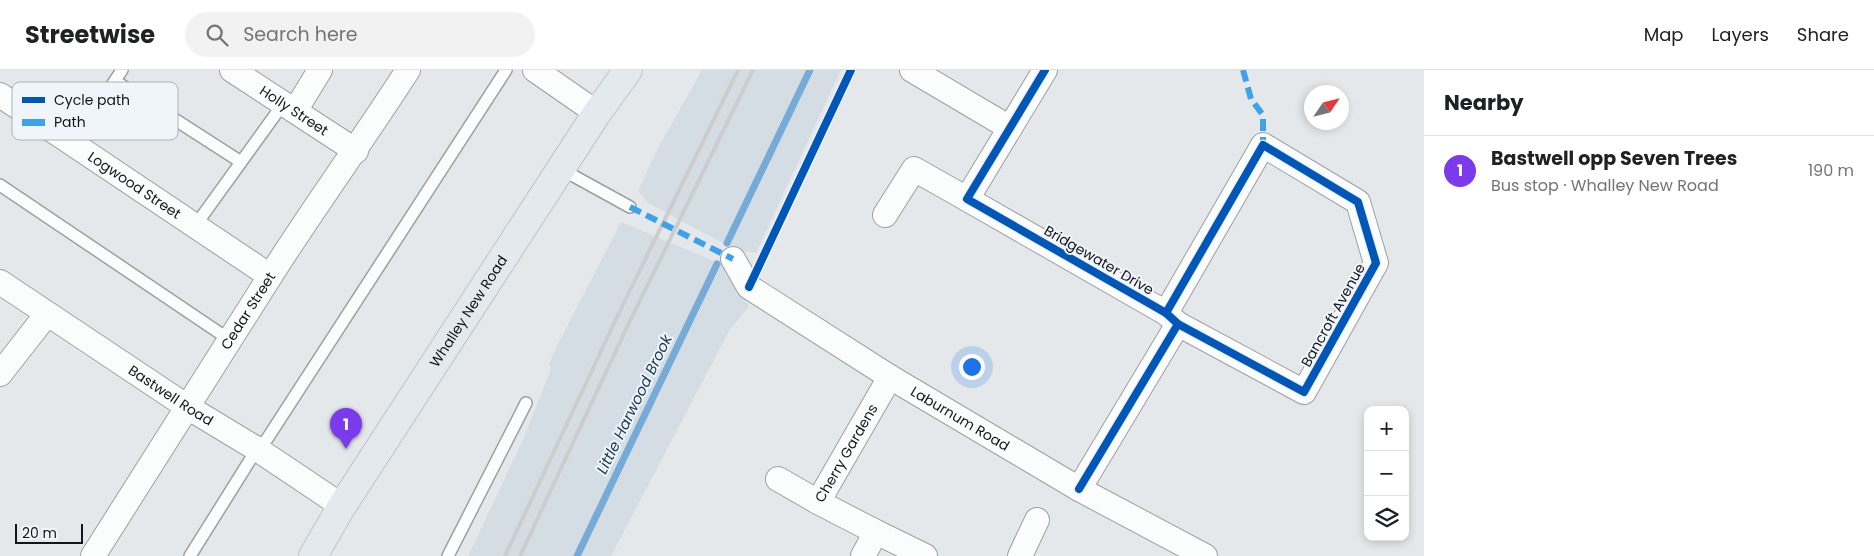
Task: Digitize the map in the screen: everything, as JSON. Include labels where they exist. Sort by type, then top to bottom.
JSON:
[{"type":"highway","name":"Whalley New Road","points":[[313,556],[342,506],[597,113],[628,70]]},
{"type":"street","name":"Holly Street","points":[[232,70],[356,151]]},
{"type":"street","points":[[289,107],[320,70]]},
{"type":"street","name":"Cedar Street","points":[[93,556],[189,408],[270,276],[356,151],[408,70]]},
{"type":"street","points":[[535,70],[597,113]]},
{"type":"street","points":[[912,70],[1010,128]]},
{"type":"street","points":[[967,199],[1045,70]]},
{"type":"street","name":"Logwood Street","points":[[0,95],[12,103]]},
{"type":"street","name":"Logwood Street","points":[[67,140],[270,276]]},
{"type":"street","name":"Bancroft Avenue","points":[[1263,145],[1358,202],[1376,263],[1304,392],[1172,318],[1263,145]]},
{"type":"street","name":"Bridgewater Drive","points":[[886,215],[914,169],[1172,318]]},
{"type":"street","name":"Laburnum Road","points":[[733,259],[749,287],[890,377],[1079,489],[1205,556]]},
{"type":"street","name":"Bastwell Road","points":[[0,282],[189,408],[257,449],[342,506]]},
{"type":"street","points":[[0,374],[47,314]]},
{"type":"street","points":[[1079,489],[1172,318]]},
{"type":"street","name":"Cherry Gardens","points":[[890,377],[818,502],[925,556]]},
{"type":"street","points":[[778,479],[818,502]]},
{"type":"street","points":[[1020,556],[1037,520]]},
{"type":"street","points":[[863,556],[876,532]]},
{"type":"lane","points":[[115,81],[122,70]]},
{"type":"lane","points":[[190,556],[257,449],[267,439],[506,70]]},
{"type":"lane","points":[[195,226],[241,162],[289,107]]},
{"type":"lane","points":[[178,122],[241,162]]},
{"type":"lane","points":[[73,144],[76,140]]},
{"type":"lane","points":[[561,169],[630,207]]},
{"type":"lane","points":[[0,185],[230,340]]},
{"type":"lane","points":[[448,556],[526,403]]},
{"type":"shaded area","points":[[702,70],[841,70],[756,253],[739,251],[698,230],[648,203],[638,191],[658,148]]},
{"type":"shaded area","points":[[621,222],[731,268],[735,287],[749,306],[729,331],[611,556],[468,556],[522,442],[551,369],[549,365],[555,350]]},
{"type":"waterway","name":"Little Harwood Brook","points":[[727,243],[810,70]]},
{"type":"waterway","name":"Little Harwood Brook","points":[[577,556],[717,264]]},
{"type":"railway","points":[[505,556],[617,317],[738,70]]},
{"type":"railway","points":[[520,556],[629,323],[753,70]]},
{"type":"marked path","points":[[1243,70],[1251,99],[1263,115],[1263,145]]},
{"type":"marked path","points":[[630,207],[733,259]]},
{"type":"cycle path","points":[[749,287],[851,70]]},
{"type":"cycle path","points":[[1045,70],[967,199],[1166,313],[1178,324],[1079,489]]},
{"type":"cycle path","points":[[1166,313],[1263,145],[1358,202],[1376,263],[1304,392],[1178,324]]},
{"type":"place","name":"Bastwell opp Seven Trees","points":[[346,449]]}]
